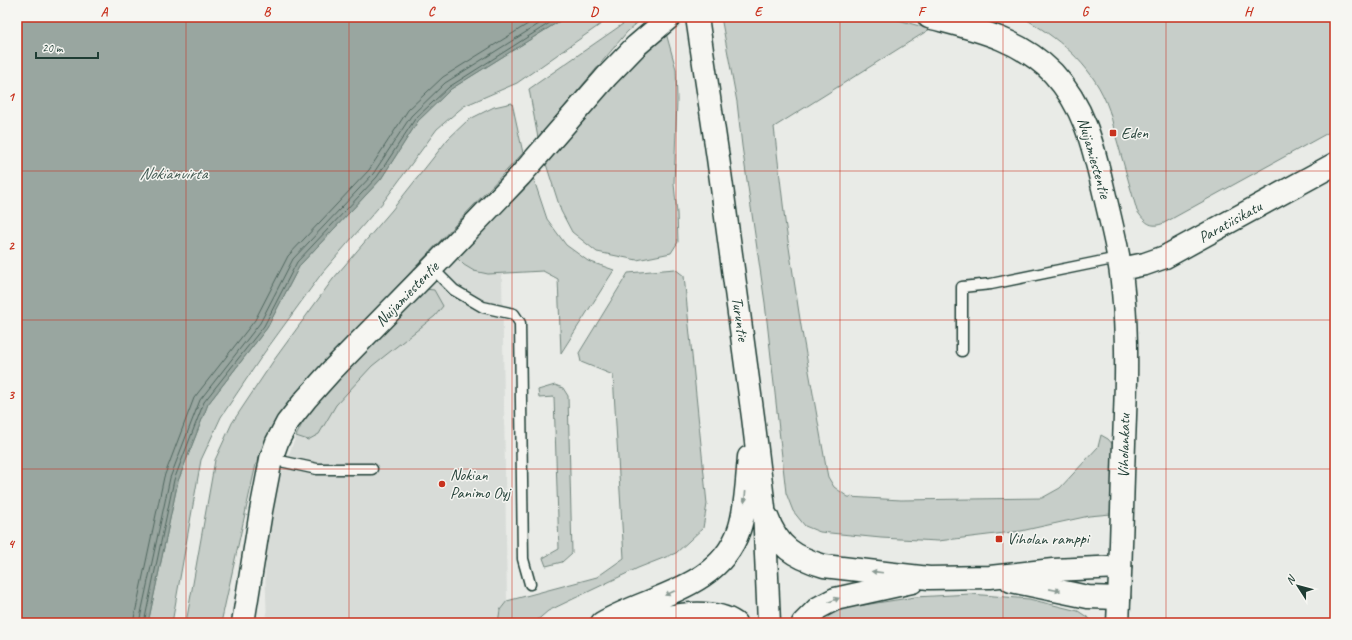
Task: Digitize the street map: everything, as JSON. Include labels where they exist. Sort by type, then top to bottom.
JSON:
[{"type":"main road","name":"Nuijamiestentie","points":[[243,623],[271,459],[277,442],[287,423],[333,369],[520,176],[617,66],[636,46],[670,17]]},
{"type":"main road","name":"Turuntie","points":[[697,17],[720,173],[764,508],[769,623]]},
{"type":"main road","name":"Nuijamiestentie","points":[[929,17],[984,31],[1015,45],[1034,57],[1052,72],[1061,83],[1079,109],[1092,143],[1111,221],[1119,263]]},
{"type":"main road","name":"Paratiisikatu","points":[[1119,263],[1145,264],[1165,257],[1335,164]]},
{"type":"main road","name":"Viholankatu","points":[[1118,623],[1126,347],[1124,292],[1119,263]]},
{"type":"main road","points":[[602,623],[617,614],[657,599],[703,577],[718,565],[730,550],[740,530],[744,506],[753,416]]},
{"type":"main road","points":[[764,508],[771,528],[778,541],[798,556],[809,562],[824,566],[929,578],[990,577],[1054,570],[1120,567]]},
{"type":"main road","points":[[990,577],[1088,597],[1119,598]]},
{"type":"main road","points":[[803,623],[818,608],[834,600],[929,578]]},
{"type":"main road","points":[[634,623],[668,616],[693,614],[716,615],[731,620],[735,623]]},
{"type":"lane","points":[[962,351],[962,288],[1119,263]]},
{"type":"lane","points":[[432,268],[454,290],[483,307],[514,314],[520,323],[523,559],[530,584]]},
{"type":"lane","points":[[271,459],[317,469],[372,469]]},
{"type":"shaded area","points":[[566,17],[611,17],[517,83],[464,106],[437,129],[384,201],[322,273],[264,353],[221,417],[201,460],[172,623],[148,623],[178,481],[208,404],[267,328],[300,265],[381,179],[418,121],[451,89]]},
{"type":"shaded area","points":[[633,17],[644,17],[627,32],[538,138],[529,89]]},
{"type":"shaded area","points":[[721,17],[888,17],[930,29],[774,127],[785,221],[801,326],[828,477],[834,487],[848,497],[901,500],[1042,498],[1060,488],[1098,447],[1101,435],[1108,439],[1115,447],[1111,514],[1089,516],[1021,531],[938,541],[881,538],[820,532],[805,526],[793,511],[786,493],[765,303],[737,102]]},
{"type":"shaded area","points":[[1022,17],[1335,17],[1335,129],[1164,223],[1159,225],[1151,225],[1145,221],[1137,211],[1106,102],[1091,75],[1082,63],[1060,42]]},
{"type":"shaded area","points":[[666,33],[676,69],[677,100],[674,184],[678,242],[671,253],[637,260],[597,252],[572,232],[561,211],[546,164],[618,79],[649,47]]},
{"type":"shaded area","points":[[512,103],[523,153],[307,382],[282,411],[268,435],[256,464],[221,623],[186,623],[215,460],[232,423],[274,360],[333,279],[392,210],[448,139],[468,120],[494,107]]},
{"type":"shaded area","points":[[533,177],[547,219],[566,245],[588,261],[614,270],[561,353],[558,279],[543,271],[488,274],[474,271],[464,265],[456,257]]},
{"type":"shaded area","points":[[456,257],[464,265],[488,274],[502,273],[507,601],[500,610],[498,623],[267,623],[265,568],[268,532],[277,485],[296,436],[305,418]]},
{"type":"shaded area","points":[[675,269],[684,276],[707,504],[703,528],[676,553],[638,568],[548,611],[534,623],[498,623],[500,610],[507,601],[597,577],[624,558],[613,375],[581,362],[579,353],[628,273]]},
{"type":"shaded area","points":[[425,289],[434,290],[443,306],[435,316],[372,366],[336,405],[319,434],[308,440],[296,436],[305,418],[328,388]]},
{"type":"shaded area","points":[[555,385],[563,388],[568,396],[572,553],[562,562],[546,566],[543,558],[559,549],[554,397],[539,398],[538,390]]},
{"type":"shaded area","points":[[971,594],[1029,599],[1078,611],[1090,619],[1093,623],[818,623],[826,616],[845,608],[915,597]]},
{"type":"water","name":"Nokianvirta","points":[[17,17],[566,17],[451,89],[418,121],[381,179],[300,265],[267,328],[208,404],[178,481],[148,623],[17,623]]},
{"type":"place","name":"Eden","points":[[1113,133]]},
{"type":"place","name":"Nokian Panimo Oyj","points":[[442,484]]},
{"type":"place","name":"Viholan ramppi","points":[[999,539]]}]
